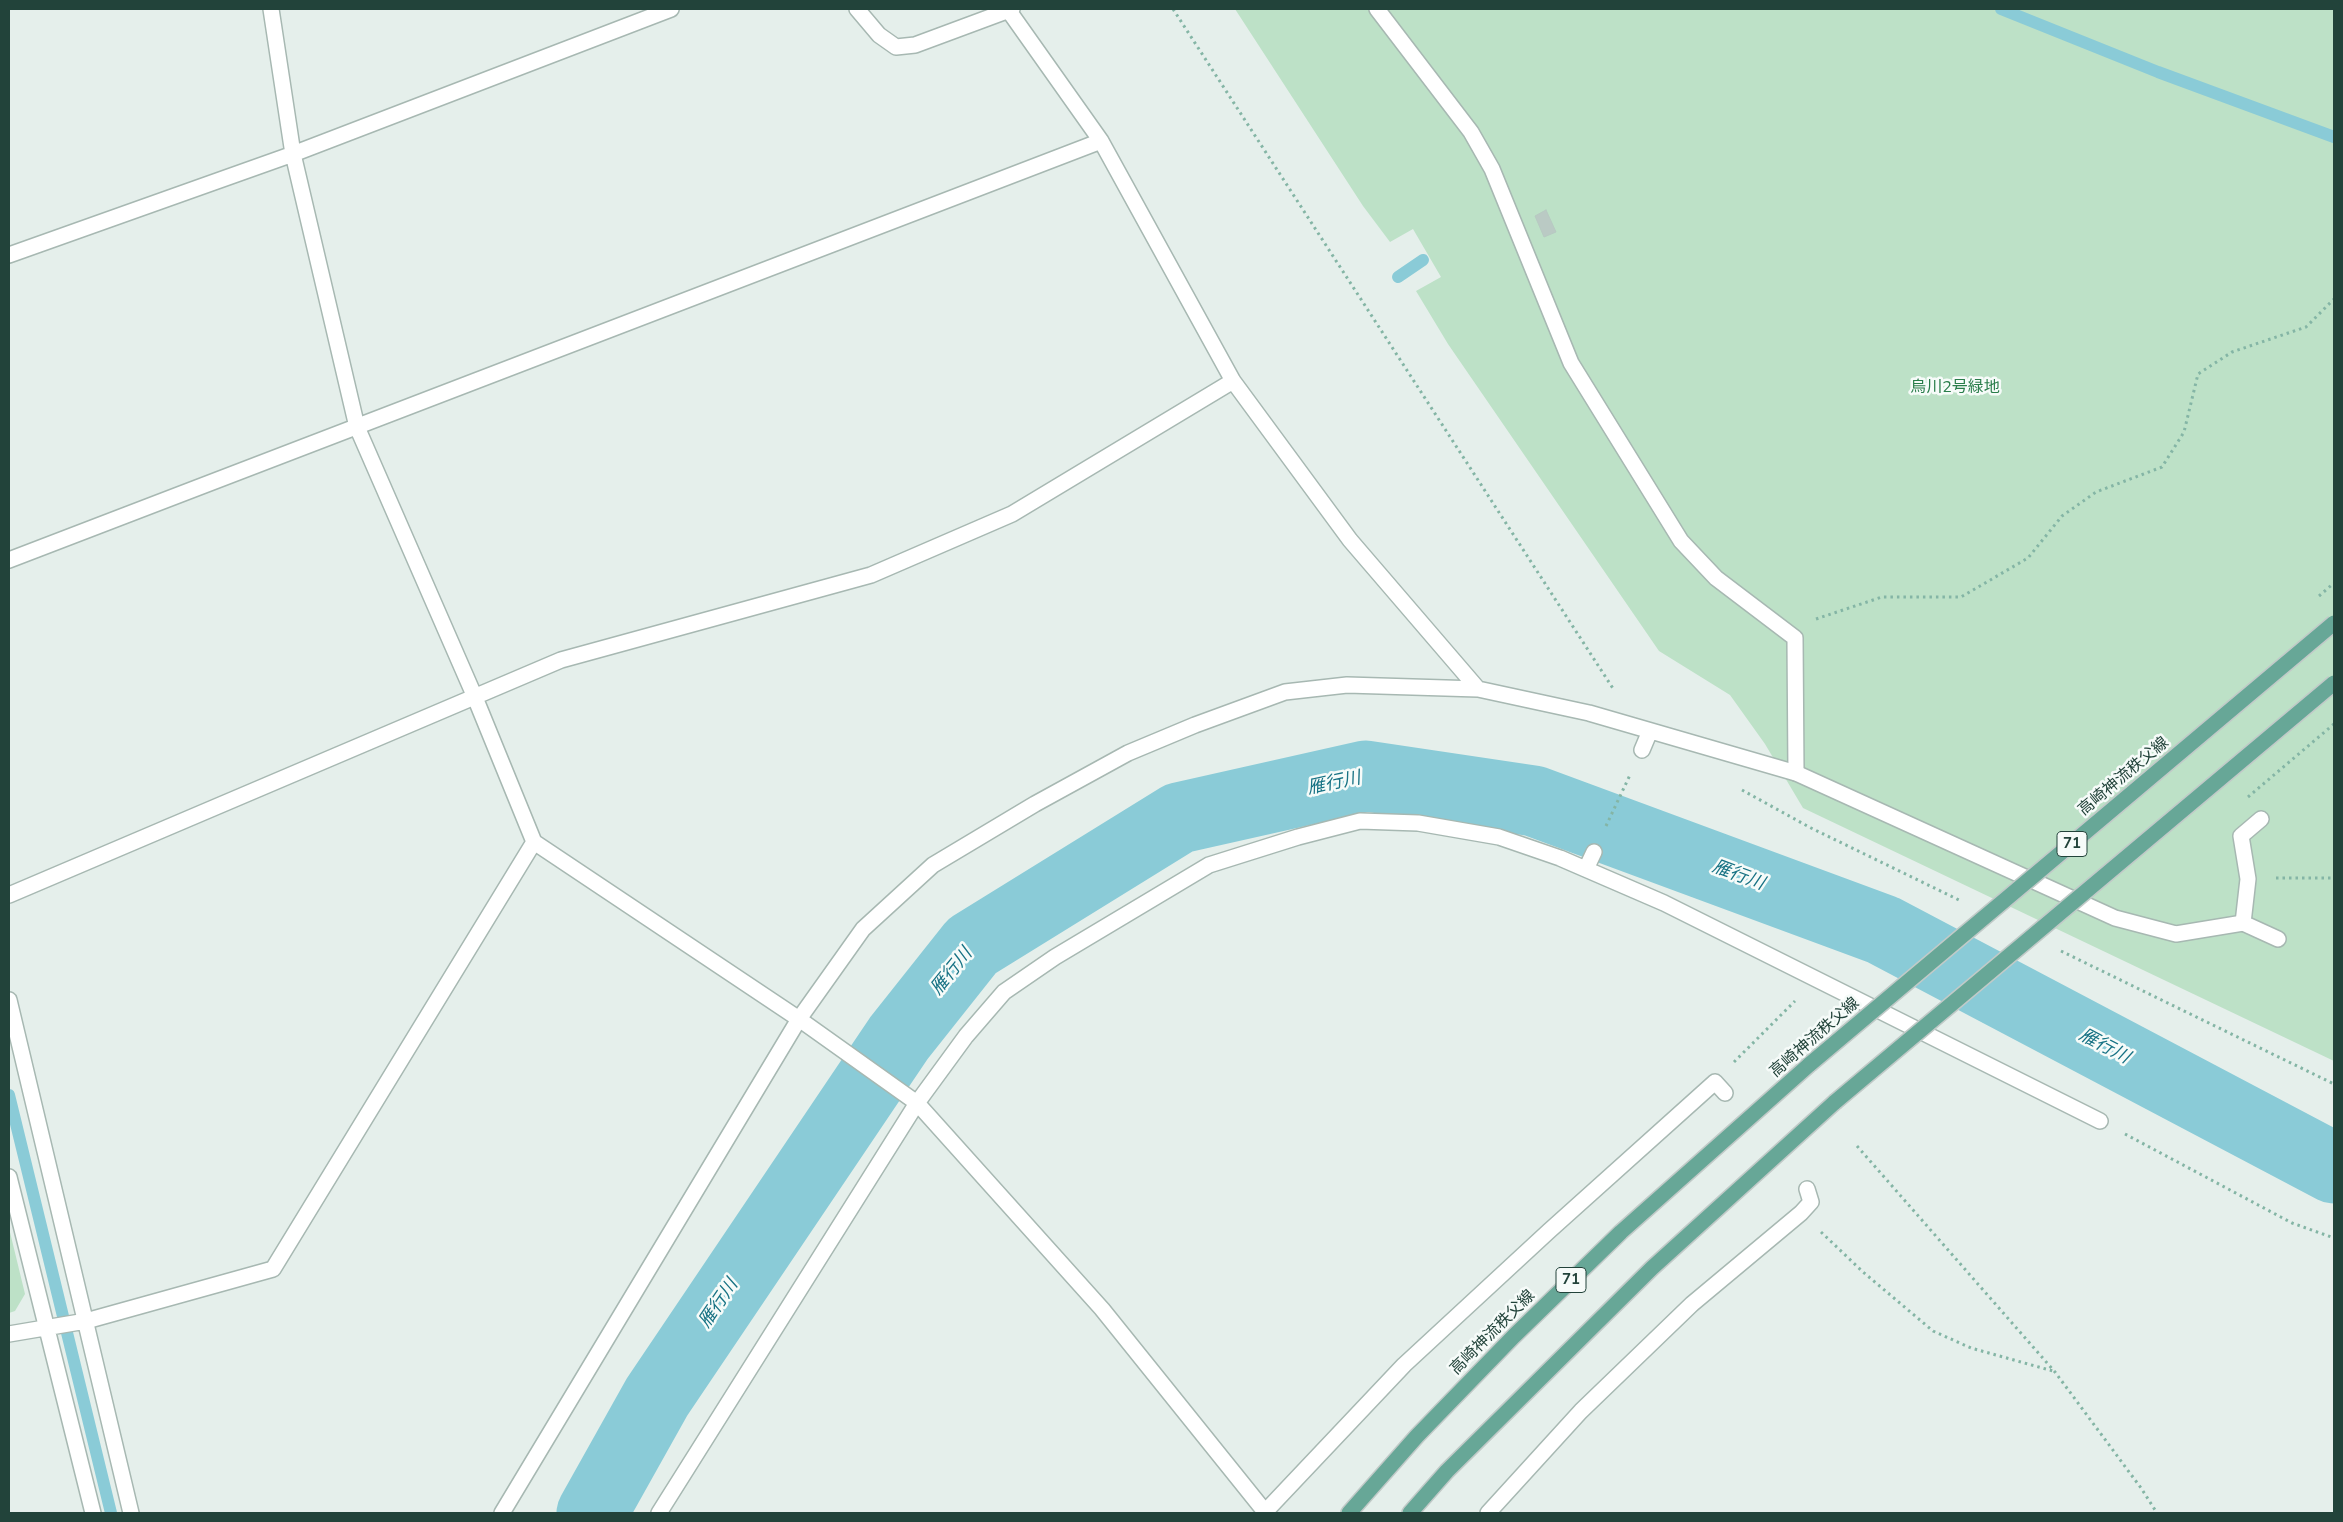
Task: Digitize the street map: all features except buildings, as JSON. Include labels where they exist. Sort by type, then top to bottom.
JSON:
[{"type":"main road","name":"高崎神流秩父線","points":[[1349,1513],[1417,1436],[1521,1329],[1621,1232],[1810,1064],[2334,623]]},
{"type":"main road","points":[[1410,1513],[1460,1458],[1652,1268],[1835,1102],[2334,683]]},
{"type":"street","points":[[271,9],[294,154],[357,427],[474,696],[534,842],[799,1019],[917,1103],[1102,1309],[1265,1513],[1404,1365],[1715,1082],[1725,1093]]},
{"type":"street","points":[[9,255],[294,154],[671,9]]},
{"type":"street","points":[[857,9],[879,35],[896,46],[915,44],[1010,10],[1101,141],[1233,381],[1350,540],[1478,689]]},
{"type":"street","points":[[1377,9],[1471,132],[1492,169],[1571,363],[1681,541],[1716,578],[1795,638],[1796,773]]},
{"type":"street","points":[[9,560],[1101,141]]},
{"type":"street","points":[[9,895],[562,660],[871,575],[1012,514],[1233,381]]},
{"type":"street","points":[[502,1513],[799,1019],[863,929],[933,865],[1035,804],[1128,753],[1195,725],[1286,692],[1347,685],[1478,689],[1589,713],[1796,773],[2115,918],[2176,934],[2243,923],[2278,939]]},
{"type":"street","points":[[1642,750],[1644,730]]},
{"type":"street","points":[[2243,923],[2248,879],[2242,836],[2261,819]]},
{"type":"street","points":[[660,1513],[917,1103],[966,1036],[1004,992],[1055,957],[1209,865],[1298,837],[1360,821],[1418,823],[1499,837],[1586,869],[1664,902],[2100,1122]]},
{"type":"street","points":[[9,1334],[86,1320],[273,1270],[534,842]]},
{"type":"street","points":[[1586,869],[1594,852]]},
{"type":"street","points":[[9,1000],[131,1513]]},
{"type":"street","points":[[9,1177],[93,1513]]},
{"type":"street","points":[[1488,1513],[1581,1411],[1692,1304],[1801,1213],[1811,1202],[1807,1188]]},
{"type":"path","points":[[1173,9],[1644,730]]},
{"type":"path","points":[[1784,630],[1882,597],[1960,597],[2028,558],[2062,516],[2096,492],[2162,467],[2184,432],[2198,374],[2232,352],[2306,327],[2334,299]]},
{"type":"path","points":[[1594,852],[1642,750]]},
{"type":"path","points":[[2248,879],[2334,878]]},
{"type":"path","points":[[1715,1082],[1817,980]]},
{"type":"path","points":[[2100,1122],[2292,1223],[2334,1238]]},
{"type":"path","points":[[1857,1146],[2055,1372],[2141,1488],[2157,1513]]},
{"type":"path","points":[[1801,1213],[1863,1272],[1933,1330],[1971,1348],[2055,1372]]},
{"type":"green space","name":"烏川2号緑地","points":[[1235,9],[2334,9],[2334,1061],[1803,808],[1765,744],[1730,695],[1659,651],[1448,344],[1416,291],[1441,277],[1413,229],[1390,242],[1363,206]]},
{"type":"green space","points":[[9,1228],[25,1294],[15,1311],[9,1313]]},
{"type":"waterway","points":[[2001,9],[2158,72],[2334,137]]},
{"type":"waterway","points":[[1398,277],[1423,260]]},
{"type":"waterway","name":"雁行川","points":[[592,1513],[657,1397],[899,1038],[972,946],[1179,818],[1366,776],[1534,801],[1883,930],[2334,1168]]},
{"type":"waterway","points":[[9,1095],[111,1513]]}]
